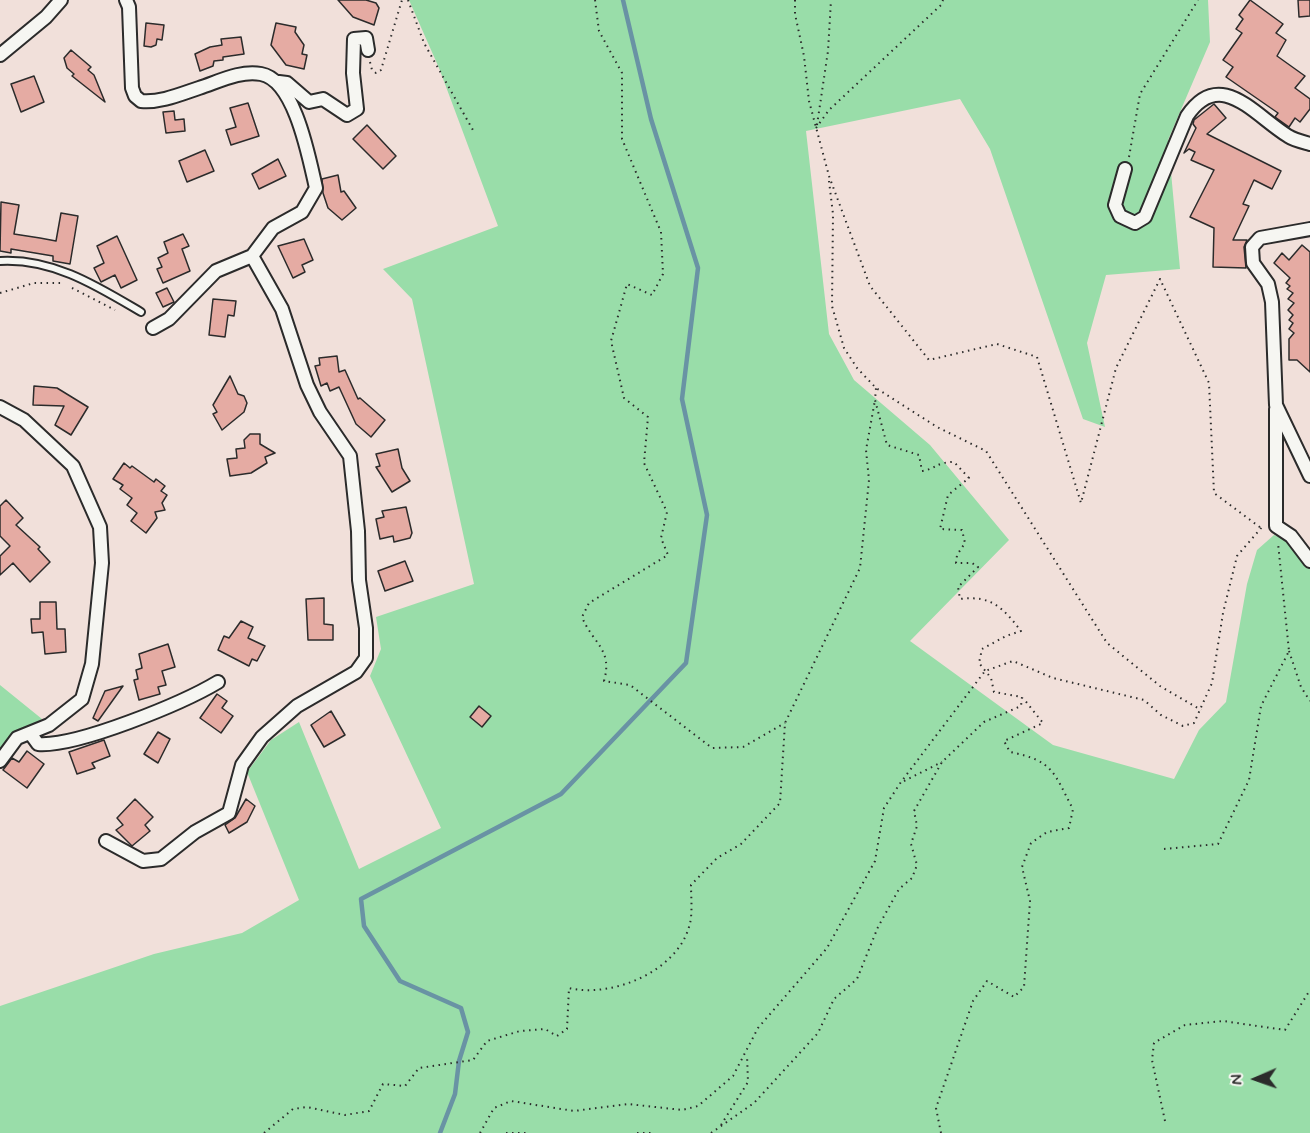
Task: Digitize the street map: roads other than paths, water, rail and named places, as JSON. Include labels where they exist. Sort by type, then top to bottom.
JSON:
[{"type":"street","points":[[0,55],[46,17],[61,0]]},
{"type":"street","points":[[129,2],[132,88],[135,96],[141,101],[169,98],[240,74],[261,74],[287,83],[309,102],[323,99],[340,112],[347,115],[352,114],[357,108],[353,72],[354,39],[366,38],[368,50]]},
{"type":"street","points":[[153,328],[169,319],[216,271],[252,256],[273,228],[302,212],[316,188],[308,152],[279,82]]},
{"type":"street","points":[[1125,169],[1116,205],[1120,216],[1136,223],[1145,218],[1186,116],[1196,103],[1218,94],[1233,96],[1290,138],[1310,144]]},
{"type":"street","points":[[1310,229],[1260,238],[1252,247],[1253,262],[1268,284],[1272,302],[1276,526],[1291,536],[1310,561]]},
{"type":"street","points":[[106,841],[143,861],[161,858],[195,832],[229,813],[242,765],[262,737],[297,706],[356,672],[366,658],[366,628],[359,579],[358,531],[350,456],[320,412],[307,385],[282,309],[252,256]]},
{"type":"street","points":[[1275,405],[1310,476]]},
{"type":"street","points":[[0,407],[24,420],[73,466],[100,527],[102,563],[92,664],[82,699],[49,725],[17,738],[0,761]]},
{"type":"street","points":[[30,733],[38,744],[53,745],[91,735],[218,682]]},
{"type":"lane","points":[[0,261],[42,263],[59,269],[141,312]]},
{"type":"waterway","points":[[440,1133],[455,1094],[459,1061],[468,1032],[461,1008],[400,981],[364,926],[361,899],[561,794],[686,663],[707,515],[682,399],[698,268],[651,119],[623,0]]}]
